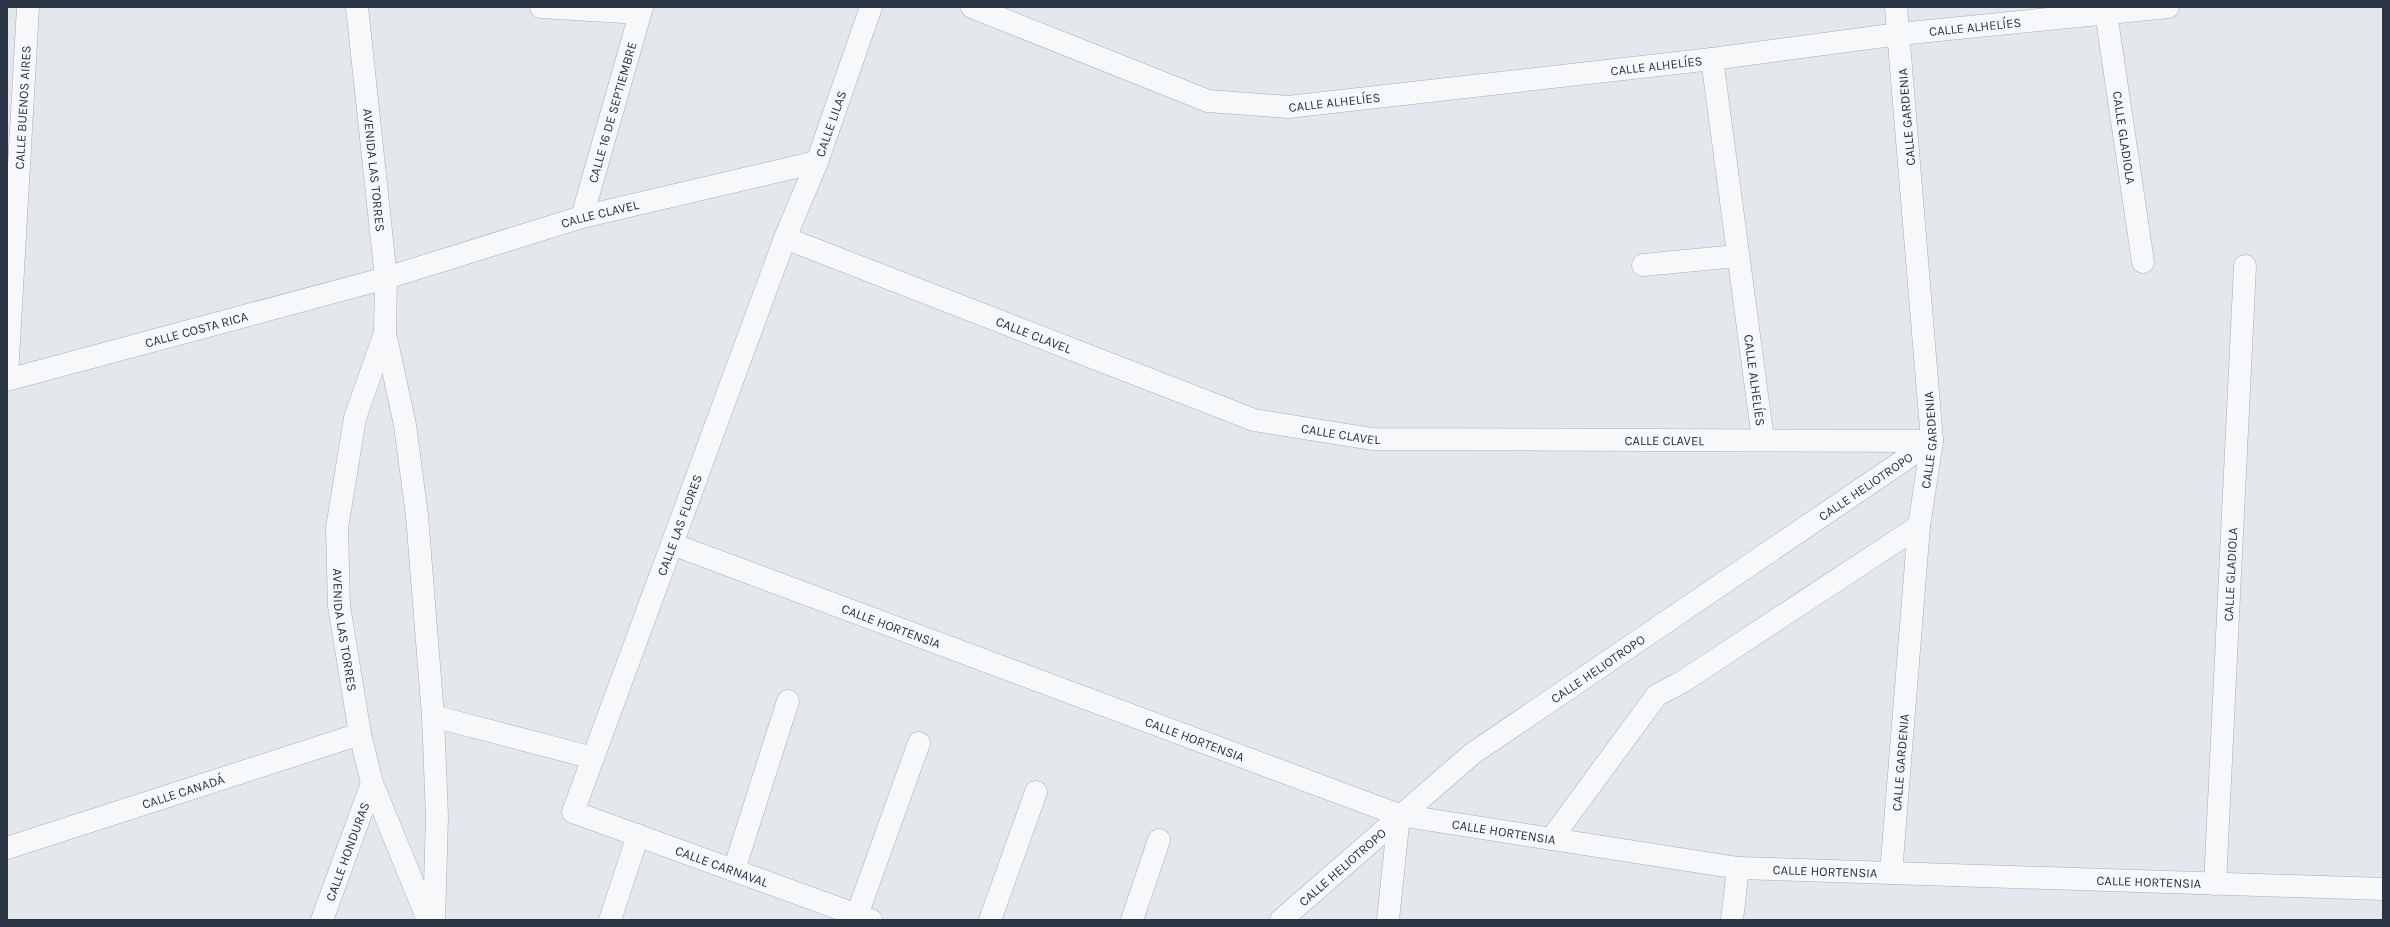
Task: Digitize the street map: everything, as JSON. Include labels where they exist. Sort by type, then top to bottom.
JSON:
[{"type":"street","name":"CALLE BUENOS AIRES","points":[[7,376],[28,7]]},
{"type":"street","name":"AVENIDA LAS TORRES","points":[[357,7],[386,278],[385,333],[405,425],[417,516],[433,716],[437,817],[434,920]]},
{"type":"street","points":[[553,7],[641,10]]},
{"type":"street","name":"CALLE LILAS","points":[[785,238],[817,162],[871,7]]},
{"type":"street","name":"CALLE ALHELÍES","points":[[972,7],[1208,101],[1288,107],[1712,59],[1899,34],[2168,7]]},
{"type":"street","name":"CALLE GARDENIA","points":[[1891,873],[1919,526],[1932,441],[1896,7]]},
{"type":"street","name":"CALLE 16 DE SEPTIEMBRE","points":[[582,217],[641,10]]},
{"type":"street","name":"CALLE GLADIOLA","points":[[2106,13],[2143,262]]},
{"type":"street","name":"CALLE ALHELÍES","points":[[1712,59],[1737,256],[1763,440]]},
{"type":"street","name":"CALLE CLAVEL","points":[[386,278],[582,217],[817,162]]},
{"type":"street","name":"CALLE CLAVEL","points":[[785,238],[1254,420],[1372,439],[1932,441]]},
{"type":"street","name":"CALLE LAS FLORES","points":[[573,812],[785,238]]},
{"type":"street","points":[[1643,265],[1737,256]]},
{"type":"street","name":"CALLE GLADIOLA","points":[[2215,884],[2245,266]]},
{"type":"street","name":"CALLE COSTA RICA","points":[[7,380],[386,278]]},
{"type":"street","name":"AVENIDA LAS TORRES","points":[[385,333],[355,418],[337,528],[339,606],[360,734],[372,783],[428,920]]},
{"type":"street","name":"CALLE HELIOTROPO","points":[[1281,920],[1399,815],[1472,754],[1932,441]]},
{"type":"street","points":[[1551,839],[1657,695],[1919,526]]},
{"type":"street","name":"CALLE HORTENSIA","points":[[672,544],[1399,815],[1738,868],[2383,889]]},
{"type":"street","points":[[734,870],[788,701]]},
{"type":"street","points":[[433,716],[593,758]]},
{"type":"street","name":"CALLE CANADÁ","points":[[7,848],[360,734]]},
{"type":"street","points":[[864,917],[919,742]]},
{"type":"street","name":"CALLE HONDURAS","points":[[322,920],[372,783]]},
{"type":"street","points":[[990,920],[1036,792]]},
{"type":"street","name":"CALLE CARNAVAL","points":[[573,812],[864,917]]},
{"type":"street","points":[[1388,920],[1399,815]]},
{"type":"street","points":[[610,920],[638,835]]},
{"type":"street","points":[[1132,920],[1159,840]]},
{"type":"street","points":[[1732,920],[1738,868]]}]
